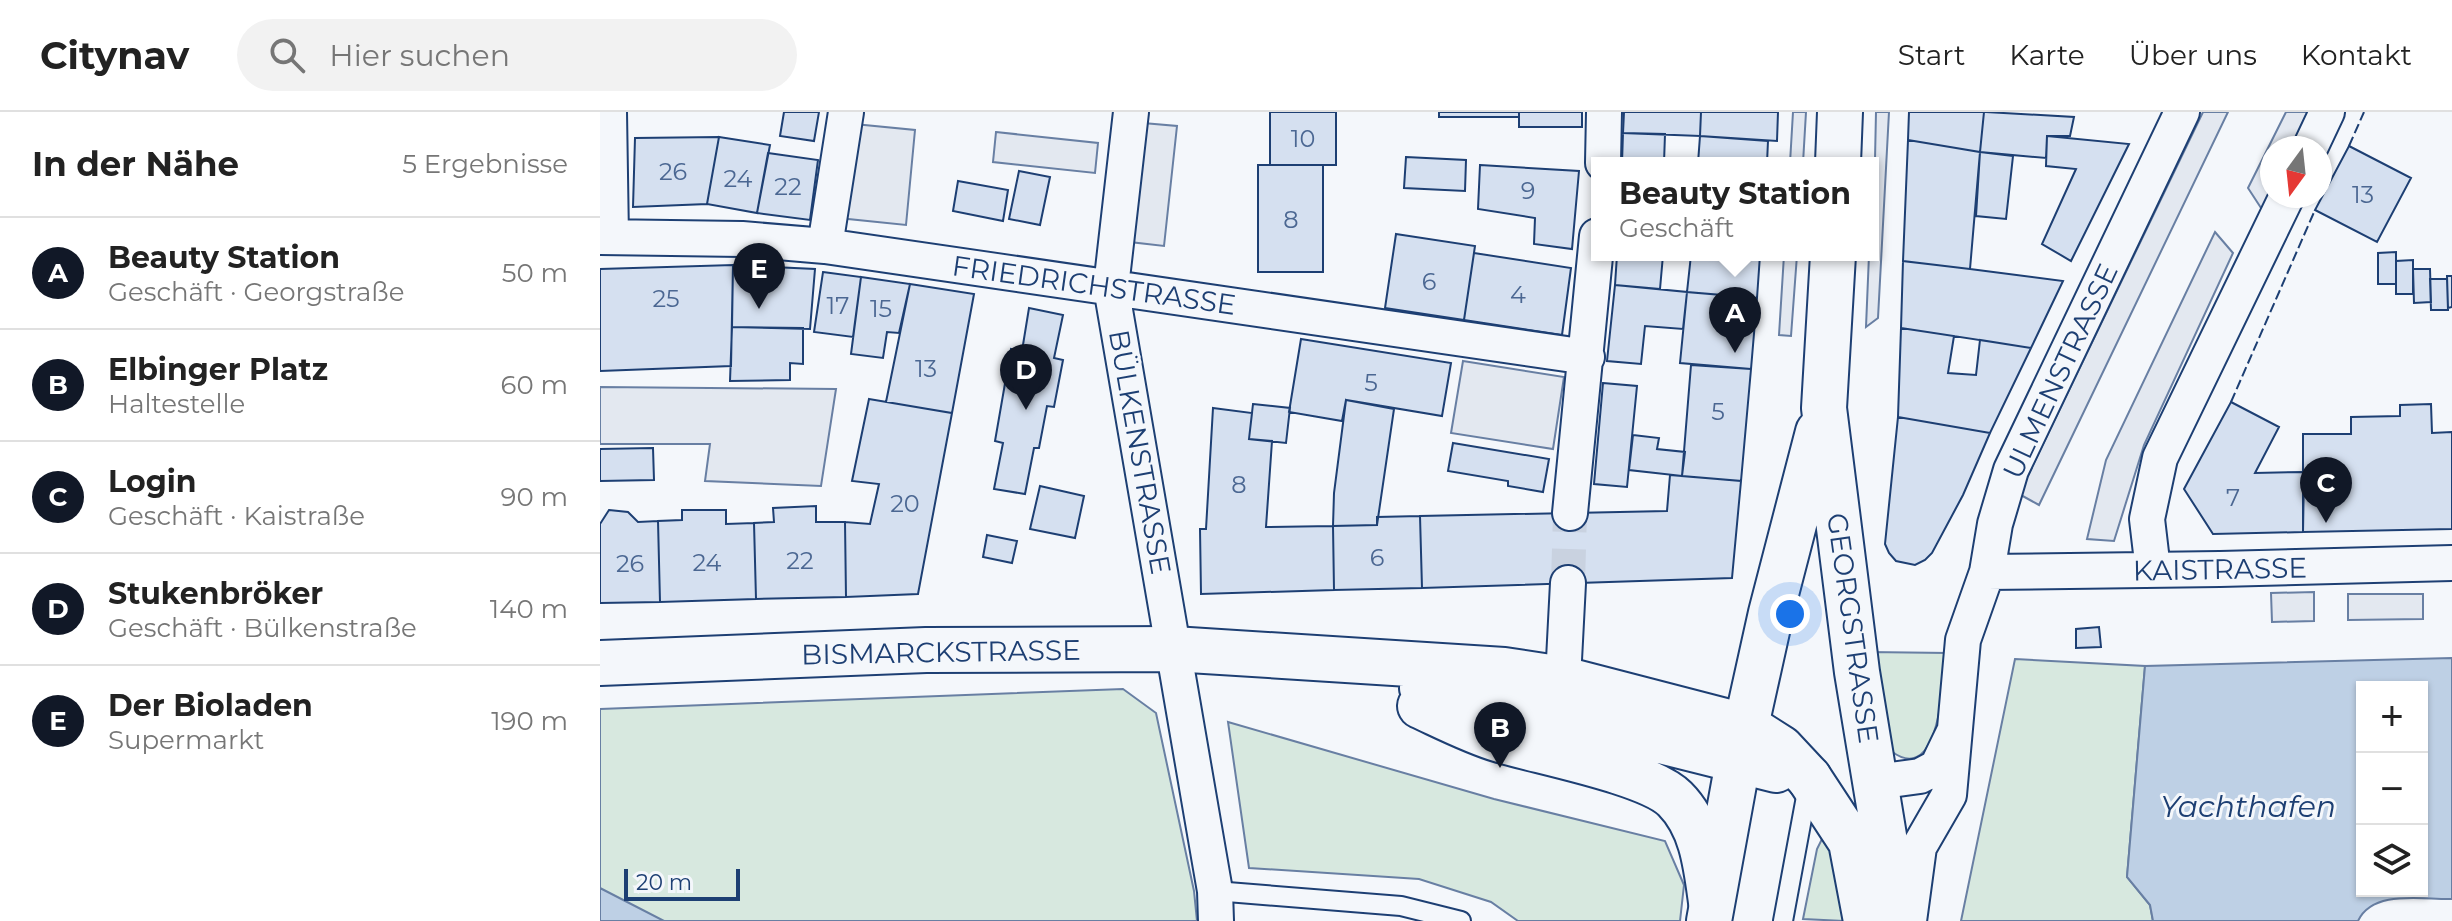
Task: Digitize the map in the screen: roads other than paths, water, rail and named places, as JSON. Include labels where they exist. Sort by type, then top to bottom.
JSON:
[{"type":"street","points":[[606,237],[609,112]]},
{"type":"street","points":[[825,246],[846,112]]},
{"type":"street","name":"BÜLKENSTRASSE","points":[[1131,112],[1111,287],[1215,906]]},
{"type":"street","points":[[1603,157],[1604,112]]},
{"type":"street","points":[[1838,157],[1840,112]]},
{"type":"street","name":"ULMENSTRASSE","points":[[1909,921],[1919,847],[1949,795],[1963,640],[1987,572],[1995,524],[2011,470],[2182,112]]},
{"type":"street","points":[[2316,136],[2327,112]]},
{"type":"street","points":[[2153,570],[2147,519],[2160,458],[2281,208]]},
{"type":"street","name":"FRIEDRICHSTRASSE","points":[[606,237],[742,239],[825,246],[1587,357]]},
{"type":"street","points":[[1570,513],[1595,261]]},
{"type":"street","name":"GEORGSTRASSE","points":[[1809,778],[1876,782],[1850,622],[1824,408],[1833,261]]},
{"type":"street","name":"GEORGSTRASSE","points":[[1710,912],[1775,596],[1824,408]]},
{"type":"street","name":"KAISTRASSE","points":[[1987,572],[2452,563]]},
{"type":"street","points":[[1563,679],[1568,583]]},
{"type":"street","name":"BISMARCKSTRASSE","points":[[600,663],[926,650],[1173,649],[1504,670],[1563,679],[1743,744]]},
{"type":"street","name":"BISMARCKSTRASSE","points":[[1283,655],[1353,674],[1597,725],[1781,748],[1809,778],[1851,842],[1866,921]]},
{"type":"street","name":"BISMARCKSTRASSE","points":[[1353,674],[1498,740],[1621,774],[1655,786],[1674,797],[1691,822],[1703,851],[1710,912]]},
{"type":"street","points":[[1887,921],[1886,848],[1876,782],[1920,776],[1937,767],[1953,734]]},
{"type":"lane","points":[[1119,112],[1131,112]]},
{"type":"lane","points":[[1783,921],[1809,778]]},
{"type":"lane","points":[[1215,906],[1401,906],[1461,921]]},
{"type":"water","name":"Yachthafen","points":[[2452,658],[2452,899],[2387,900],[2365,911],[2358,921],[2153,921],[2150,905],[2127,877],[2145,666]]},
{"type":"water","points":[[600,888],[664,921],[600,921]]},
{"type":"tunnel","points":[[1568,583],[1570,513]]},
{"type":"place","name":"Der Bioladen","points":[[759,309]]},
{"type":"place","name":"Beauty Station","points":[[1735,353]]},
{"type":"place","name":"Stukenbröker","points":[[1026,410]]},
{"type":"place","name":"Login","points":[[2326,523]]},
{"type":"place","name":"Elbinger Platz","points":[[1500,768]]}]
